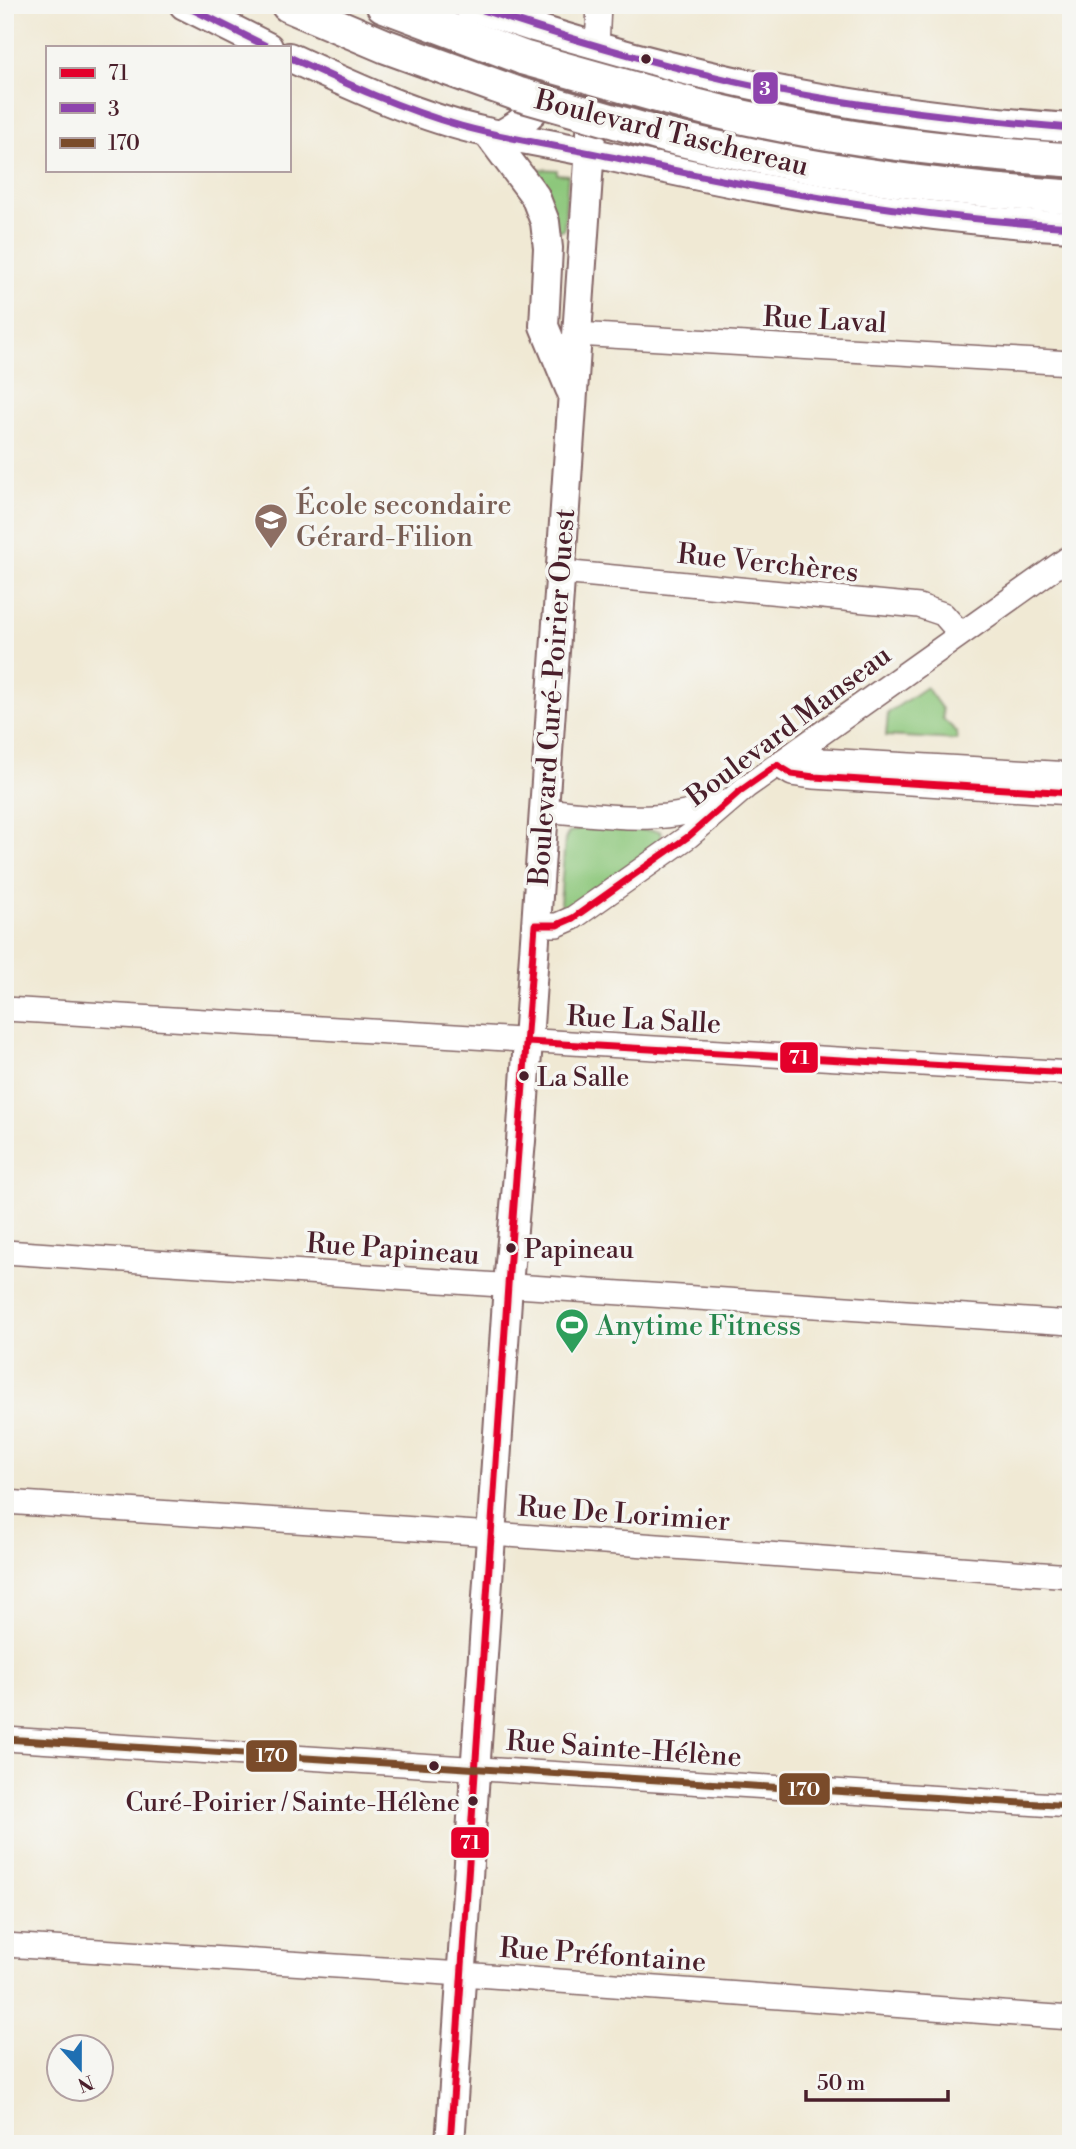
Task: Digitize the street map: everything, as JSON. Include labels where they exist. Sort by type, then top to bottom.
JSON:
[{"type":"highway","name":"Boulevard Taschereau","points":[[288,5],[385,46],[518,94],[662,135],[846,173],[962,188],[1071,197]]},
{"type":"highway","name":"Boulevard Taschereau","points":[[383,5],[533,44],[667,98],[756,119],[871,140],[977,153],[1071,160]]},
{"type":"main road","points":[[184,5],[266,46]]},
{"type":"main road","name":"Boulevard Taschereau","points":[[467,5],[533,44],[597,47],[727,80],[841,103],[967,120],[1071,128]]},
{"type":"main road","points":[[533,44],[548,57],[544,96],[533,114],[495,133],[535,196],[545,222],[548,248],[544,326],[572,394]]},
{"type":"main road","name":"Boulevard Curé-Poirier Ouest","points":[[450,2144],[508,1285],[597,47]]},
{"type":"main road","name":"Boulevard Taschereau","points":[[290,57],[415,110],[495,133],[770,191],[868,207],[1071,227]]},
{"type":"main road","points":[[647,165],[634,128],[633,101],[642,81],[659,64]]},
{"type":"street","points":[[597,47],[599,5]]},
{"type":"street","name":"Rue Laval","points":[[576,334],[1071,363]]},
{"type":"street","name":"Boulevard Manseau","points":[[535,925],[557,925],[573,918],[689,836],[740,791],[1071,556]]},
{"type":"street","name":"Rue Verchères","points":[[561,572],[919,606],[943,614],[960,634]]},
{"type":"street","points":[[800,749],[809,756],[822,760],[1071,774]]},
{"type":"street","points":[[777,765],[786,772],[806,776],[1071,793]]},
{"type":"street","points":[[543,810],[646,817],[674,815],[717,804],[740,791]]},
{"type":"street","name":"Rue La Salle","points":[[5,1009],[1071,1073]]},
{"type":"street","name":"Rue Papineau","points":[[5,1252],[1071,1323]]},
{"type":"street","name":"Rue De Lorimier","points":[[5,1502],[1071,1576]]},
{"type":"street","name":"Rue Sainte-Hélène","points":[[5,1739],[1071,1806]]},
{"type":"street","name":"Rue Préfontaine","points":[[5,1945],[462,1974],[1071,2018]]},
{"type":"green space","points":[[538,169],[557,170],[557,174],[568,175],[564,230],[556,230],[531,172]]},
{"type":"green space","points":[[926,687],[942,709],[943,719],[956,731],[957,740],[886,736],[888,713]]},
{"type":"green space","points":[[579,826],[660,831],[662,842],[570,906],[563,907],[560,903],[565,839],[569,832],[577,830]]},
{"type":"transit line","name":"3","points":[[184,5],[266,46]]},
{"type":"transit line","name":"3","points":[[468,5],[615,51],[765,88],[917,112],[1071,128]]},
{"type":"transit line","name":"3","points":[[290,57],[395,104],[461,126],[502,136],[736,183],[847,202],[959,217],[1071,227]]},
{"type":"transit line","name":"71","points":[[450,2144],[535,925],[557,925],[573,918],[689,836],[740,791],[777,765],[792,774],[814,777],[1071,793]]},
{"type":"transit line","name":"71","points":[[527,1042],[1071,1073]]},
{"type":"transit line","name":"170","points":[[5,1739],[1071,1806]]},
{"type":"place","name":"École secondaire Gérard-Filion","points":[[271,550]]},
{"type":"place","name":"La Salle","points":[[524,1076]]},
{"type":"place","name":"Papineau","points":[[511,1248]]},
{"type":"place","name":"Anytime Fitness","points":[[572,1355]]},
{"type":"place","name":"Curé-Poirier / Sainte-Hélène","points":[[473,1801]]}]
